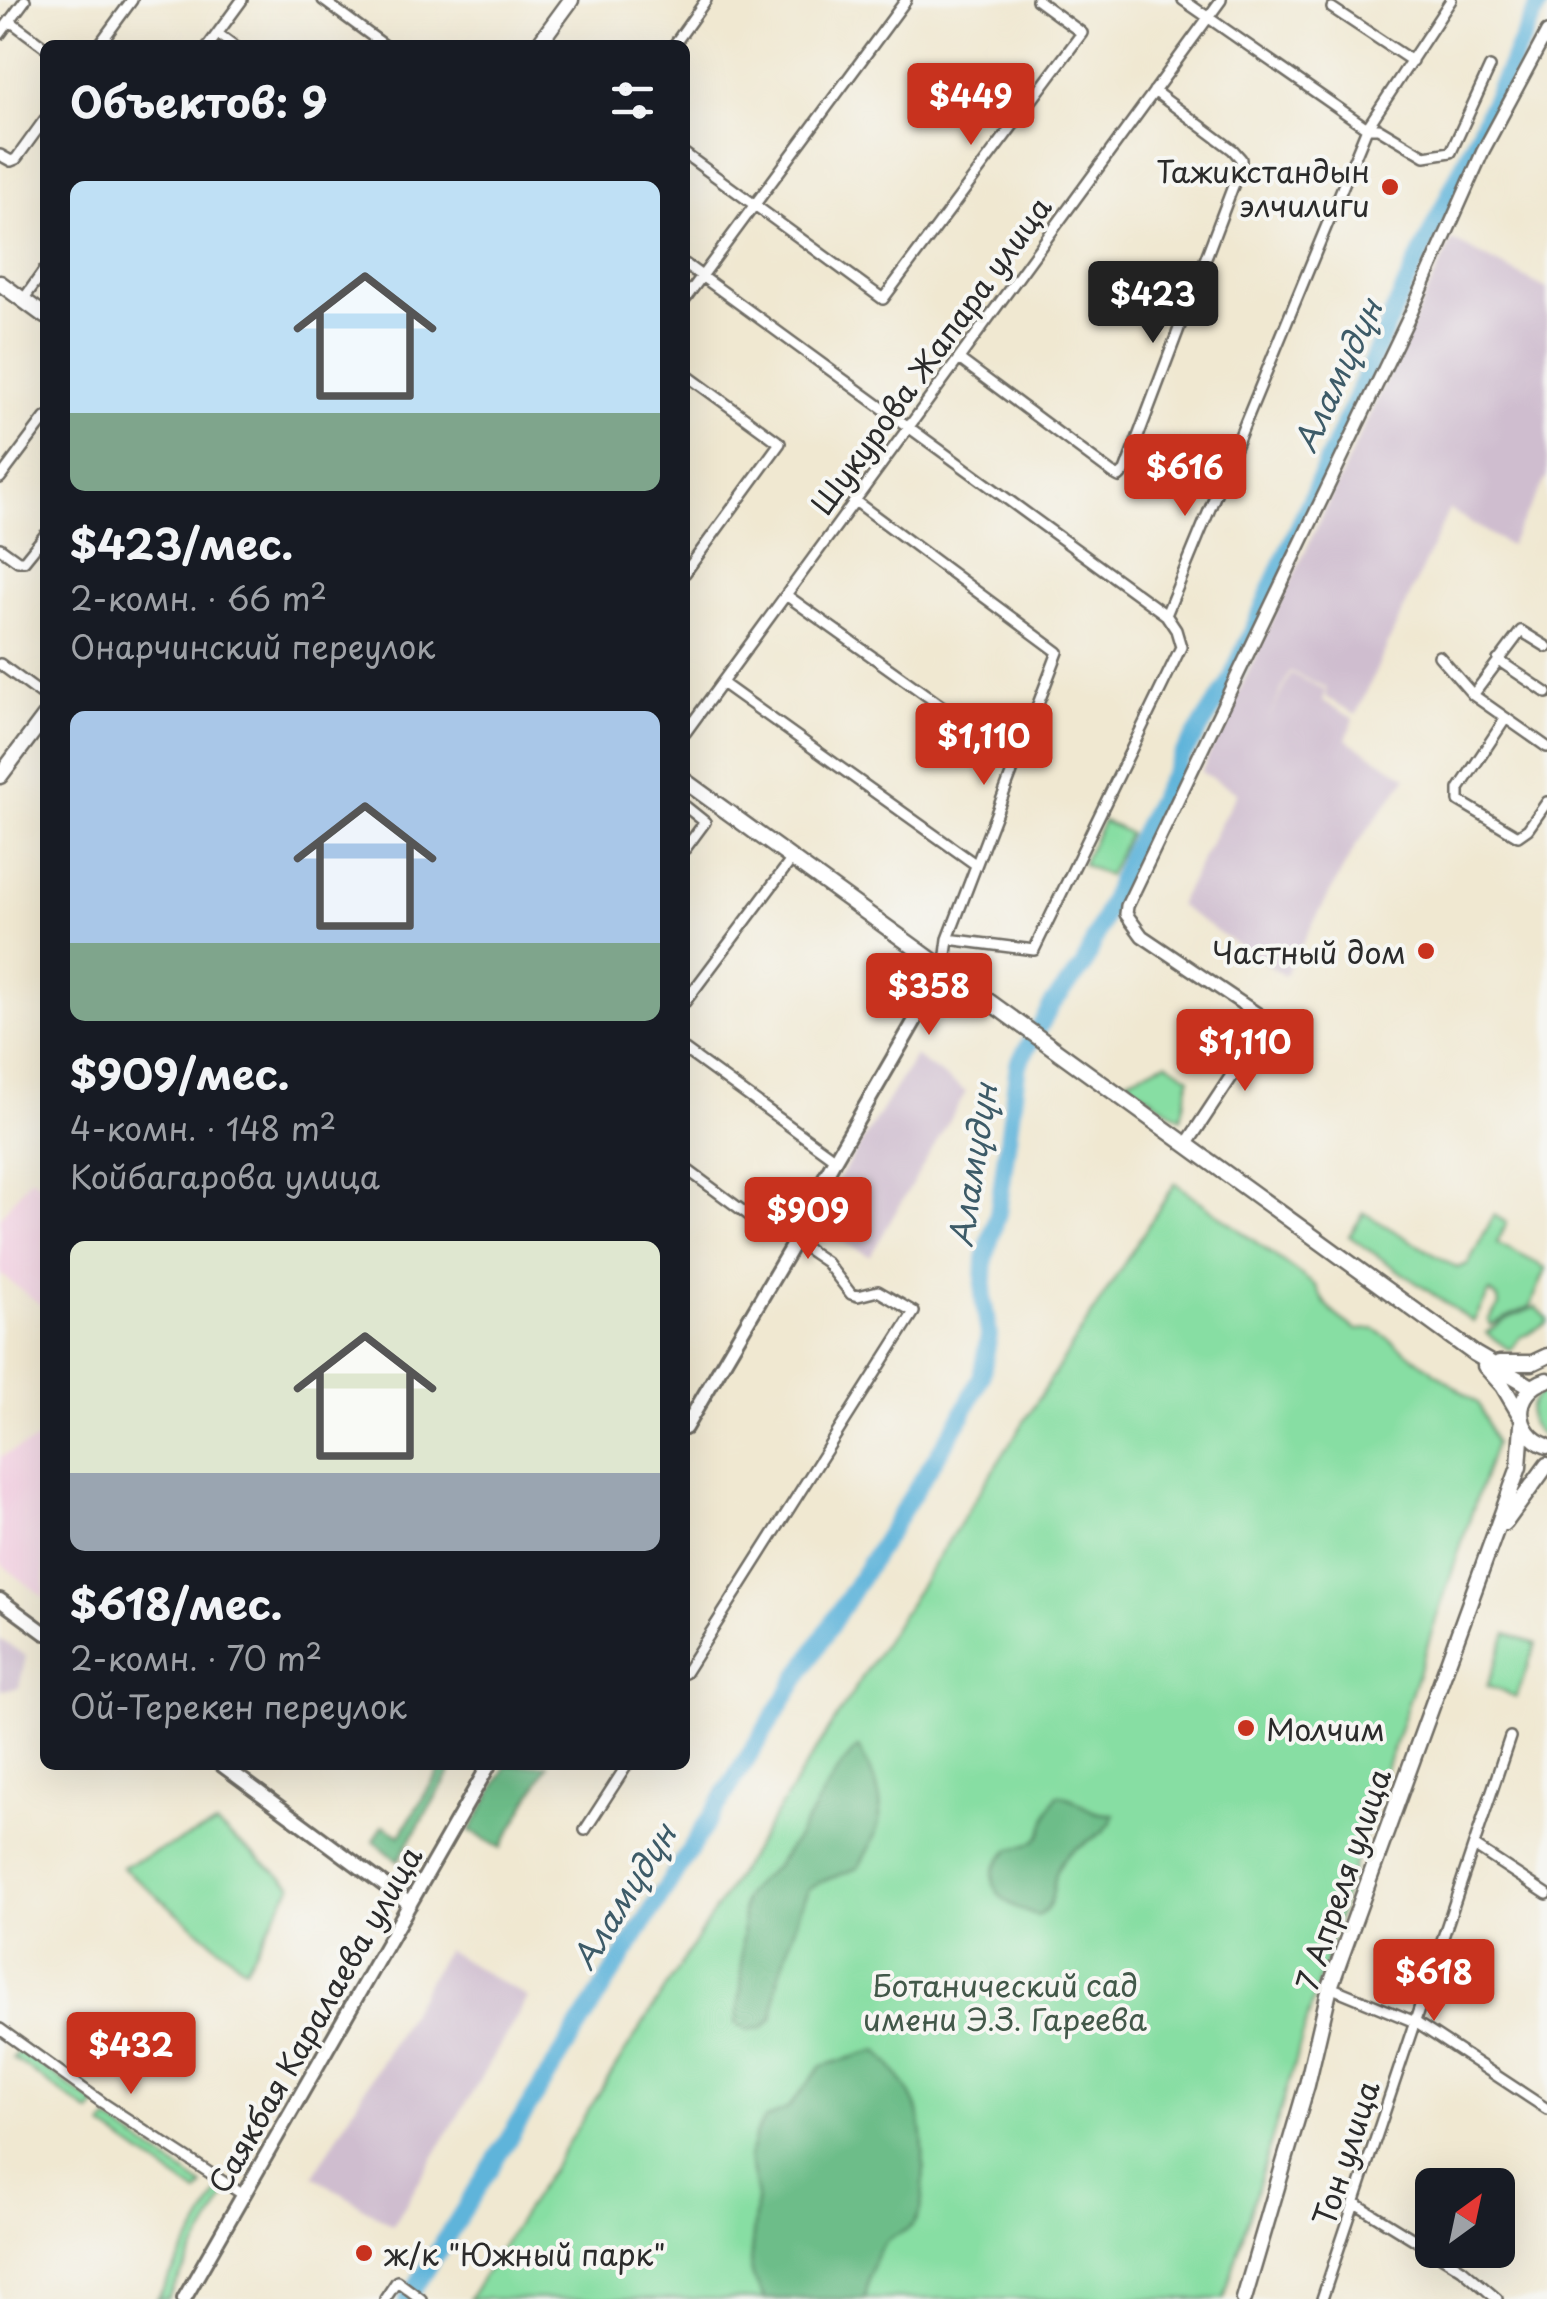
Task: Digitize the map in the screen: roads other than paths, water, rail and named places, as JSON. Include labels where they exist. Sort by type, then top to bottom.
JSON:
[{"type":"main road","points":[[542,40],[572,0]]},
{"type":"main road","points":[[4,292],[40,312]]},
{"type":"main road","points":[[0,776],[40,723]]},
{"type":"main road","points":[[690,785],[1475,1354],[1503,1386],[1534,1441],[1547,1446]]},
{"type":"main road","points":[[690,1420],[795,1242],[798,1226],[944,970]]},
{"type":"main road","points":[[1475,1354],[1515,1365],[1547,1356]]},
{"type":"main road","points":[[1475,1354],[1541,1380]]},
{"type":"main road","name":"7 Апреля улица","points":[[1244,2299],[1307,2085],[1330,1987],[1519,1467],[1525,1396],[1541,1380]]},
{"type":"main road","name":"7 Апреля улица","points":[[1494,1540],[1547,1465]]},
{"type":"main road","points":[[0,1600],[40,1630]]},
{"type":"main road","points":[[229,1770],[410,1904]]},
{"type":"main road","name":"Саякбая Каралаева улица","points":[[184,2299],[487,1770]]},
{"type":"street","points":[[0,34],[25,0]]},
{"type":"street","points":[[102,40],[132,0]]},
{"type":"street","points":[[213,40],[242,0]]},
{"type":"street","points":[[323,0],[377,40]]},
{"type":"street","points":[[678,40],[706,0]]},
{"type":"street","points":[[690,292],[906,0]]},
{"type":"street","points":[[690,158],[882,298],[1082,33],[1036,0]]},
{"type":"street","points":[[1184,0],[1367,128],[1378,128],[1425,156],[1451,152],[1490,67]]},
{"type":"street","name":"Шукурова Жапара улица","points":[[690,727],[1221,0]]},
{"type":"street","points":[[1166,615],[1367,128],[1451,0]]},
{"type":"street","points":[[1332,8],[1412,61]]},
{"type":"street","points":[[10,21],[40,44]]},
{"type":"street","points":[[1186,1145],[1268,1020],[1142,936],[1126,914],[1127,906],[1411,314],[1483,152],[1547,32]]},
{"type":"street","points":[[218,34],[226,40]]},
{"type":"street","points":[[959,359],[1112,473],[1118,476],[1125,471],[1241,165],[1234,150],[1154,91]]},
{"type":"street","points":[[0,155],[11,161],[16,159],[40,126]]},
{"type":"street","points":[[690,268],[1166,615],[1176,630],[1181,646],[1034,950],[948,939]]},
{"type":"street","points":[[23,300],[40,276]]},
{"type":"street","points":[[690,378],[780,443],[690,566]]},
{"type":"street","points":[[0,478],[40,425]]},
{"type":"street","points":[[854,501],[1058,652],[948,939],[944,970]]},
{"type":"street","points":[[0,548],[24,560],[40,541]]},
{"type":"street","points":[[786,595],[947,710]]},
{"type":"street","points":[[1473,695],[1521,631],[1547,647]]},
{"type":"street","points":[[1438,656],[1473,695],[1547,747]]},
{"type":"street","points":[[1498,660],[1547,693]]},
{"type":"street","points":[[0,664],[40,693]]},
{"type":"street","points":[[722,683],[975,864]]},
{"type":"street","points":[[1506,718],[1459,790],[1459,800],[1518,836],[1528,830],[1547,802]]},
{"type":"street","points":[[690,810],[706,822],[690,843]]},
{"type":"street","points":[[690,995],[792,859]]},
{"type":"street","points":[[690,1054],[835,1160]]},
{"type":"street","points":[[690,1172],[774,1234],[826,1262],[851,1294],[878,1291],[914,1312],[690,1665]]},
{"type":"street","name":"Тон улица","points":[[1322,2299],[1510,1738]]},
{"type":"street","points":[[586,1830],[624,1770]]},
{"type":"street","points":[[1474,1846],[1547,1894]]},
{"type":"street","points":[[1330,1987],[1414,2022],[1547,2110]]},
{"type":"street","points":[[0,2030],[102,2103],[242,2194]]},
{"type":"street","points":[[1354,2203],[1462,2269],[1497,2299]]},
{"type":"street","points":[[385,2299],[398,2282],[419,2297]]},
{"type":"waterway","name":"Аламүдүн","points":[[408,2299],[962,1416],[981,1377],[989,1335],[983,1298],[985,1258],[998,1213],[1018,1064],[1053,1003],[1083,967],[1130,855],[1182,756],[1229,684],[1394,311],[1541,0]]},
{"type":"place","name":"Тажикстандын элчилиги","points":[[1390,187]]},
{"type":"place","name":"Частный дом","points":[[1426,951]]},
{"type":"place","name":"Молчим","points":[[1246,1728]]},
{"type":"place","name":"ж/к \"Южный парк\"","points":[[364,2253]]},
{"type":"park label","name":"Ботанический сад имени Э.З. Гареева","points":[[1005,2001]]}]
